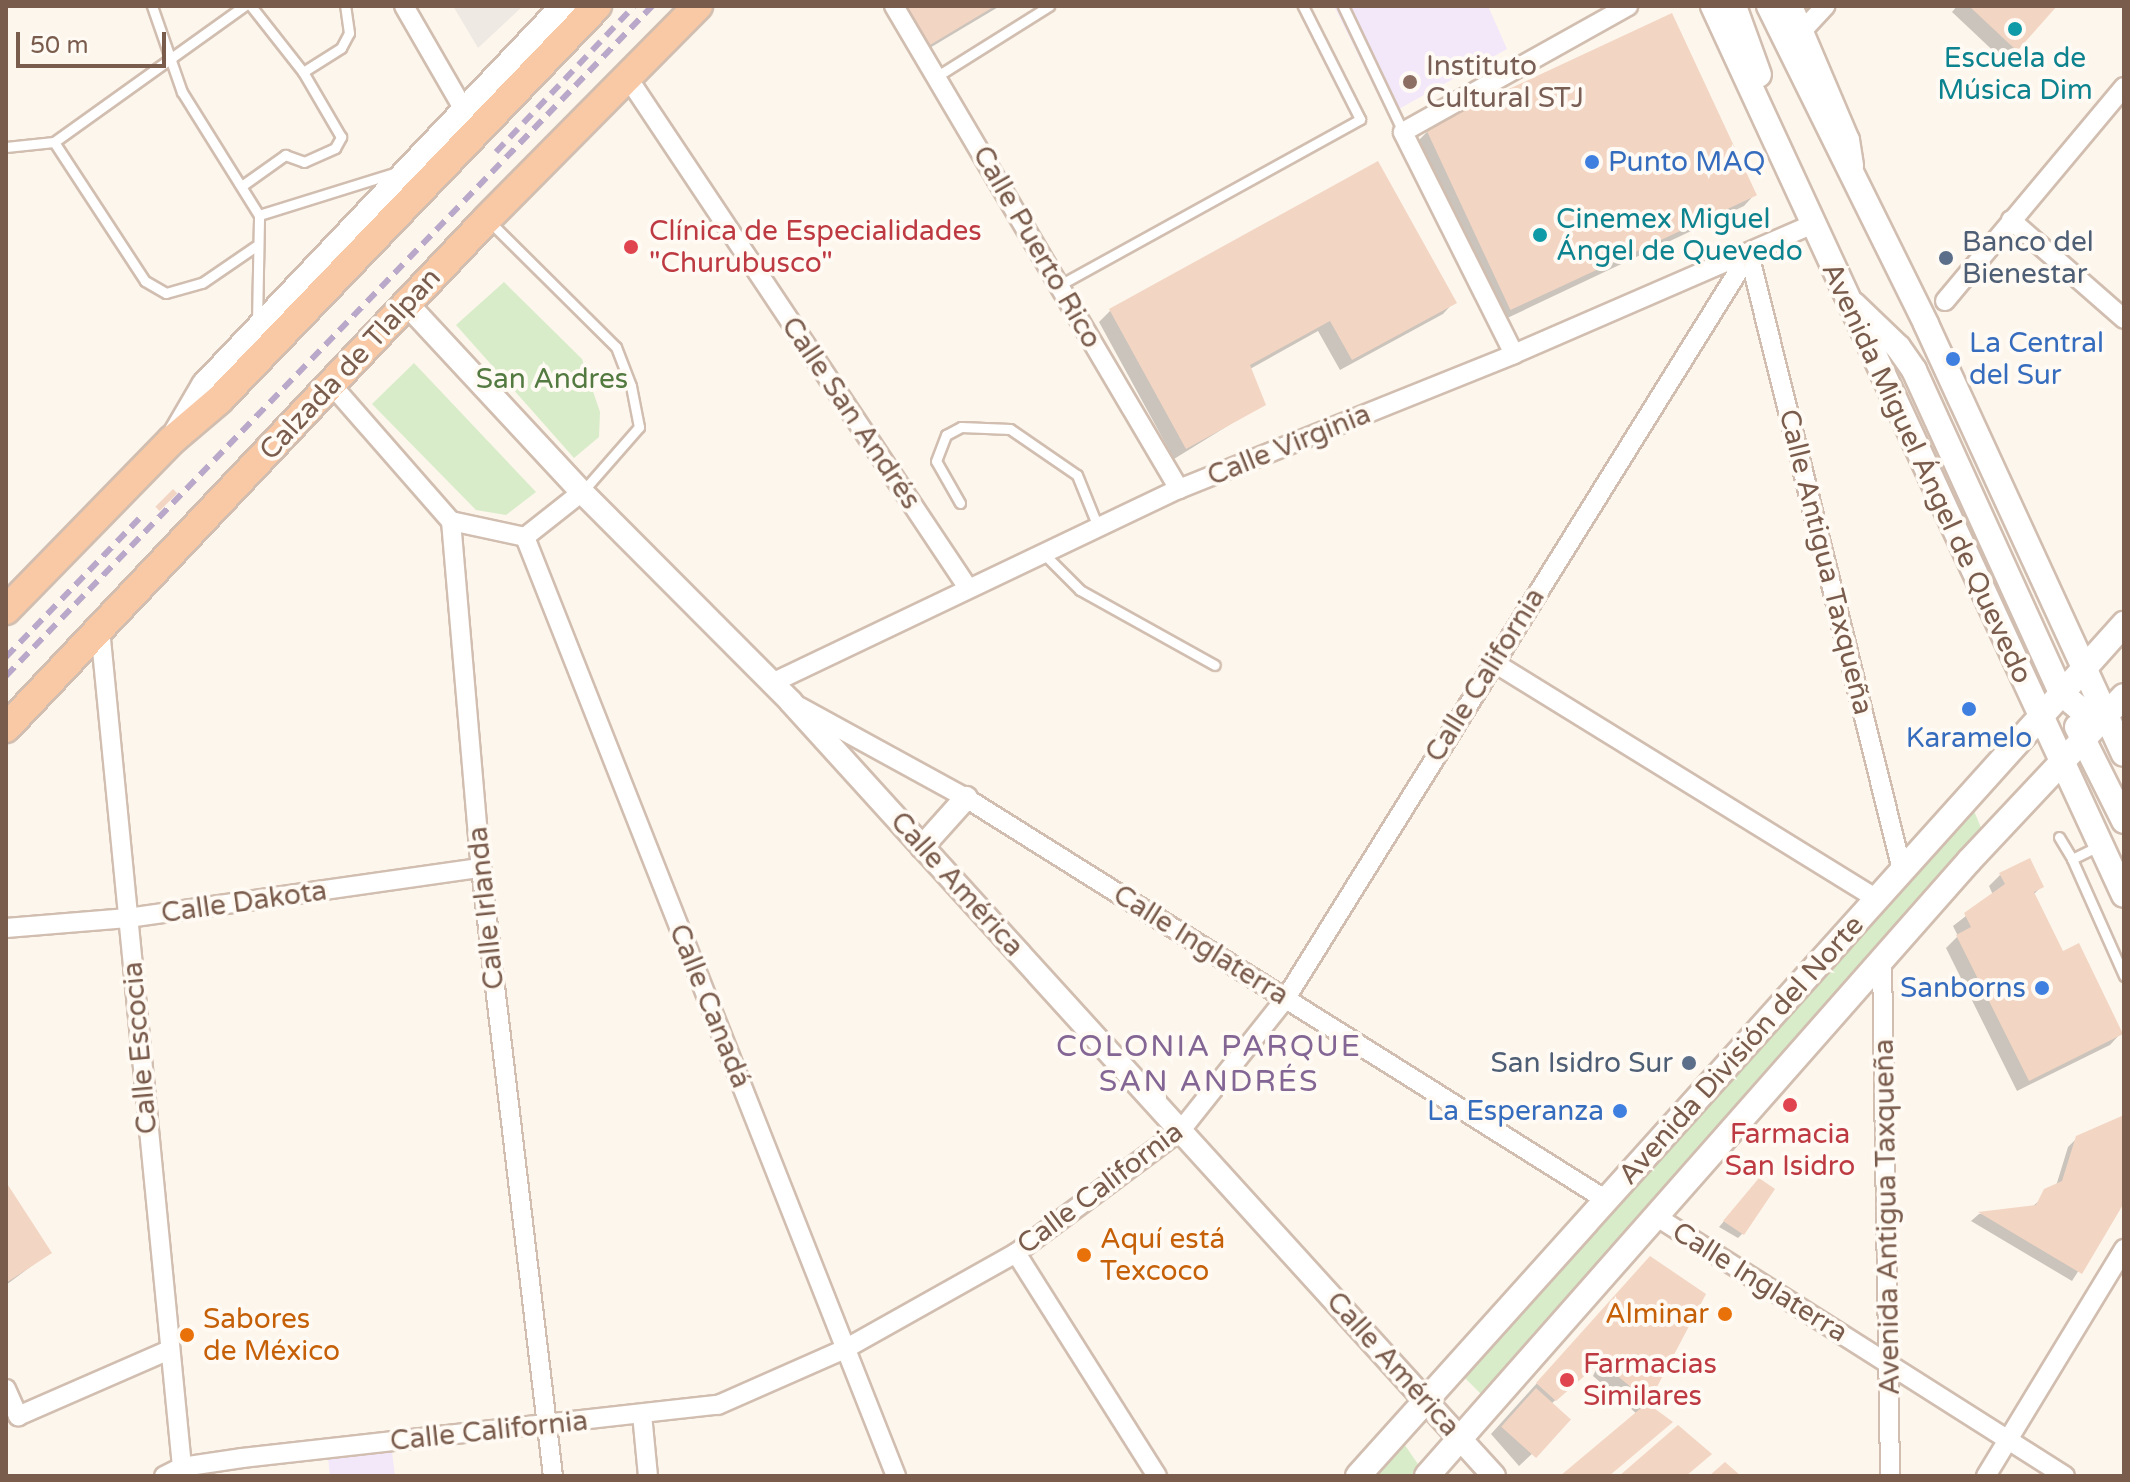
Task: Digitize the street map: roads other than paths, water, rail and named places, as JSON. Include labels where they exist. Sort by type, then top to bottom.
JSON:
[{"type":"highway","points":[[6,610],[172,440],[219,400],[597,6]]},
{"type":"highway","name":"Calzada de Tlalpan","points":[[6,728],[487,219],[698,6]]},
{"type":"main road","points":[[172,440],[204,385],[563,6]]},
{"type":"main road","name":"Avenida Miguel Ángel de Quevedo","points":[[1713,6],[2124,895]]},
{"type":"main road","points":[[1734,6],[1783,160]]},
{"type":"main road","points":[[1769,6],[1854,179],[2124,754]]},
{"type":"main road","points":[[1846,298],[1892,340],[1914,370],[2061,693],[2080,709],[2107,714]]},
{"type":"main road","name":"Avenida División del Norte","points":[[1358,1476],[2124,624]]},
{"type":"main road","name":"Avenida División del Norte","points":[[1427,1476],[1882,959],[2124,696]]},
{"type":"main road","points":[[2040,716],[2067,718],[2084,738],[2124,821]]},
{"type":"street","points":[[404,6],[464,110]]},
{"type":"street","name":"Calle Puerto Rico","points":[[894,6],[939,75],[1058,286],[1179,489]]},
{"type":"street","points":[[1514,354],[1403,132],[1628,6]]},
{"type":"street","points":[[1791,6],[1848,140],[1854,179]]},
{"type":"street","points":[[1803,30],[1825,6]]},
{"type":"street","name":"Calle San Andrés","points":[[628,78],[968,588]]},
{"type":"street","points":[[1945,301],[2124,87]]},
{"type":"street","points":[[2011,220],[2124,319]]},
{"type":"street","name":"Calle Virginia","points":[[772,683],[1179,489],[1514,354],[1813,224]]},
{"type":"street","name":"Calle California","points":[[164,1476],[182,1467],[718,1405],[845,1349],[1016,1253],[1181,1130],[1286,998],[1749,254]]},
{"type":"street","name":"Calle Antigua Taxqueña","points":[[1749,254],[1902,870]]},
{"type":"street","name":"Calle América","points":[[407,304],[582,492],[790,701],[1494,1476]]},
{"type":"street","points":[[330,383],[451,521],[525,537],[582,492]]},
{"type":"street","name":"Calle Irlanda","points":[[451,521],[481,868],[553,1476]]},
{"type":"street","name":"Calle Canadá","points":[[525,537],[896,1476]]},
{"type":"street","name":"Calle Escocia","points":[[100,629],[182,1467]]},
{"type":"street","points":[[1493,662],[1877,899]]},
{"type":"street","name":"Calle Inglaterra","points":[[790,701],[966,798],[1606,1200]]},
{"type":"street","points":[[922,847],[966,798]]},
{"type":"street","name":"Calle Dakota","points":[[6,928],[128,918],[481,868]]},
{"type":"street","name":"Avenida Antigua Taxqueña","points":[[1882,959],[1891,1366],[1890,1476]]},
{"type":"street","name":"Calle Inglaterra","points":[[1657,1217],[2065,1476]]},
{"type":"street","points":[[1986,1476],[2124,1249]]},
{"type":"street","points":[[1016,1253],[1157,1476]]},
{"type":"street","points":[[6,1389],[18,1416],[169,1350]]},
{"type":"street","points":[[642,1414],[648,1476]]},
{"type":"lane","points":[[152,6],[168,63],[259,215],[256,246],[257,327]]},
{"type":"lane","points":[[6,147],[54,142],[203,39],[244,6]]},
{"type":"lane","points":[[243,185],[285,155],[304,162],[335,148],[341,137],[303,72],[251,6]]},
{"type":"lane","points":[[303,72],[341,48],[349,33],[345,6]]},
{"type":"lane","points":[[939,75],[1049,6]]},
{"type":"lane","points":[[1058,286],[1360,119],[1303,6]]},
{"type":"lane","points":[[1343,6],[1403,132]]},
{"type":"lane","points":[[54,142],[145,281],[166,293],[202,283],[256,246]]},
{"type":"lane","points":[[259,215],[405,170]]},
{"type":"lane","points":[[487,219],[616,347],[631,386],[639,427],[582,492]]},
{"type":"lane","points":[[960,503],[936,461],[946,435],[961,427],[1010,429],[1077,475],[1098,527]]},
{"type":"lane","points":[[1043,553],[1080,590],[1215,665]]},
{"type":"lane","points":[[2059,837],[2072,859],[2124,976]]},
{"type":"lane","points":[[2072,859],[2101,845]]},
{"type":"railway","points":[[496,152],[634,6]]},
{"type":"railway","points":[[6,676],[652,6]]},
{"type":"railway","points":[[6,657],[139,519]]},
{"type":"place","name":"Escuela de Música Dim","points":[[2015,29]]},
{"type":"place","name":"Instituto Cultural STJ","points":[[1410,82]]},
{"type":"place","name":"Punto MAQ","points":[[1592,162]]},
{"type":"place","name":"Cinemex Miguel Ángel de Quevedo","points":[[1540,235]]},
{"type":"place","name":"Clínica de Especialidades \"Churubusco\"","points":[[631,247]]},
{"type":"place","name":"Banco del Bienestar","points":[[1946,258]]},
{"type":"place","name":"La Central del Sur","points":[[1953,359]]},
{"type":"place","name":"Karamelo","points":[[1969,709]]},
{"type":"place","name":"Sanborns","points":[[2042,988]]},
{"type":"place","name":"San Isidro Sur","points":[[1689,1063]]},
{"type":"place","name":"Farmacia San Isidro","points":[[1790,1105]]},
{"type":"place","name":"La Esperanza","points":[[1620,1111]]},
{"type":"place","name":"Aquí está Texcoco","points":[[1084,1255]]},
{"type":"place","name":"Alminar","points":[[1725,1314]]},
{"type":"place","name":"Sabores de México","points":[[187,1335]]},
{"type":"place","name":"Farmacias Similares","points":[[1567,1380]]},
{"type":"district","name":"COLONIA PARQUE SAN ANDRÉS","points":[[1209,1064]]},
{"type":"park label","name":"San Andres","points":[[552,379]]}]
